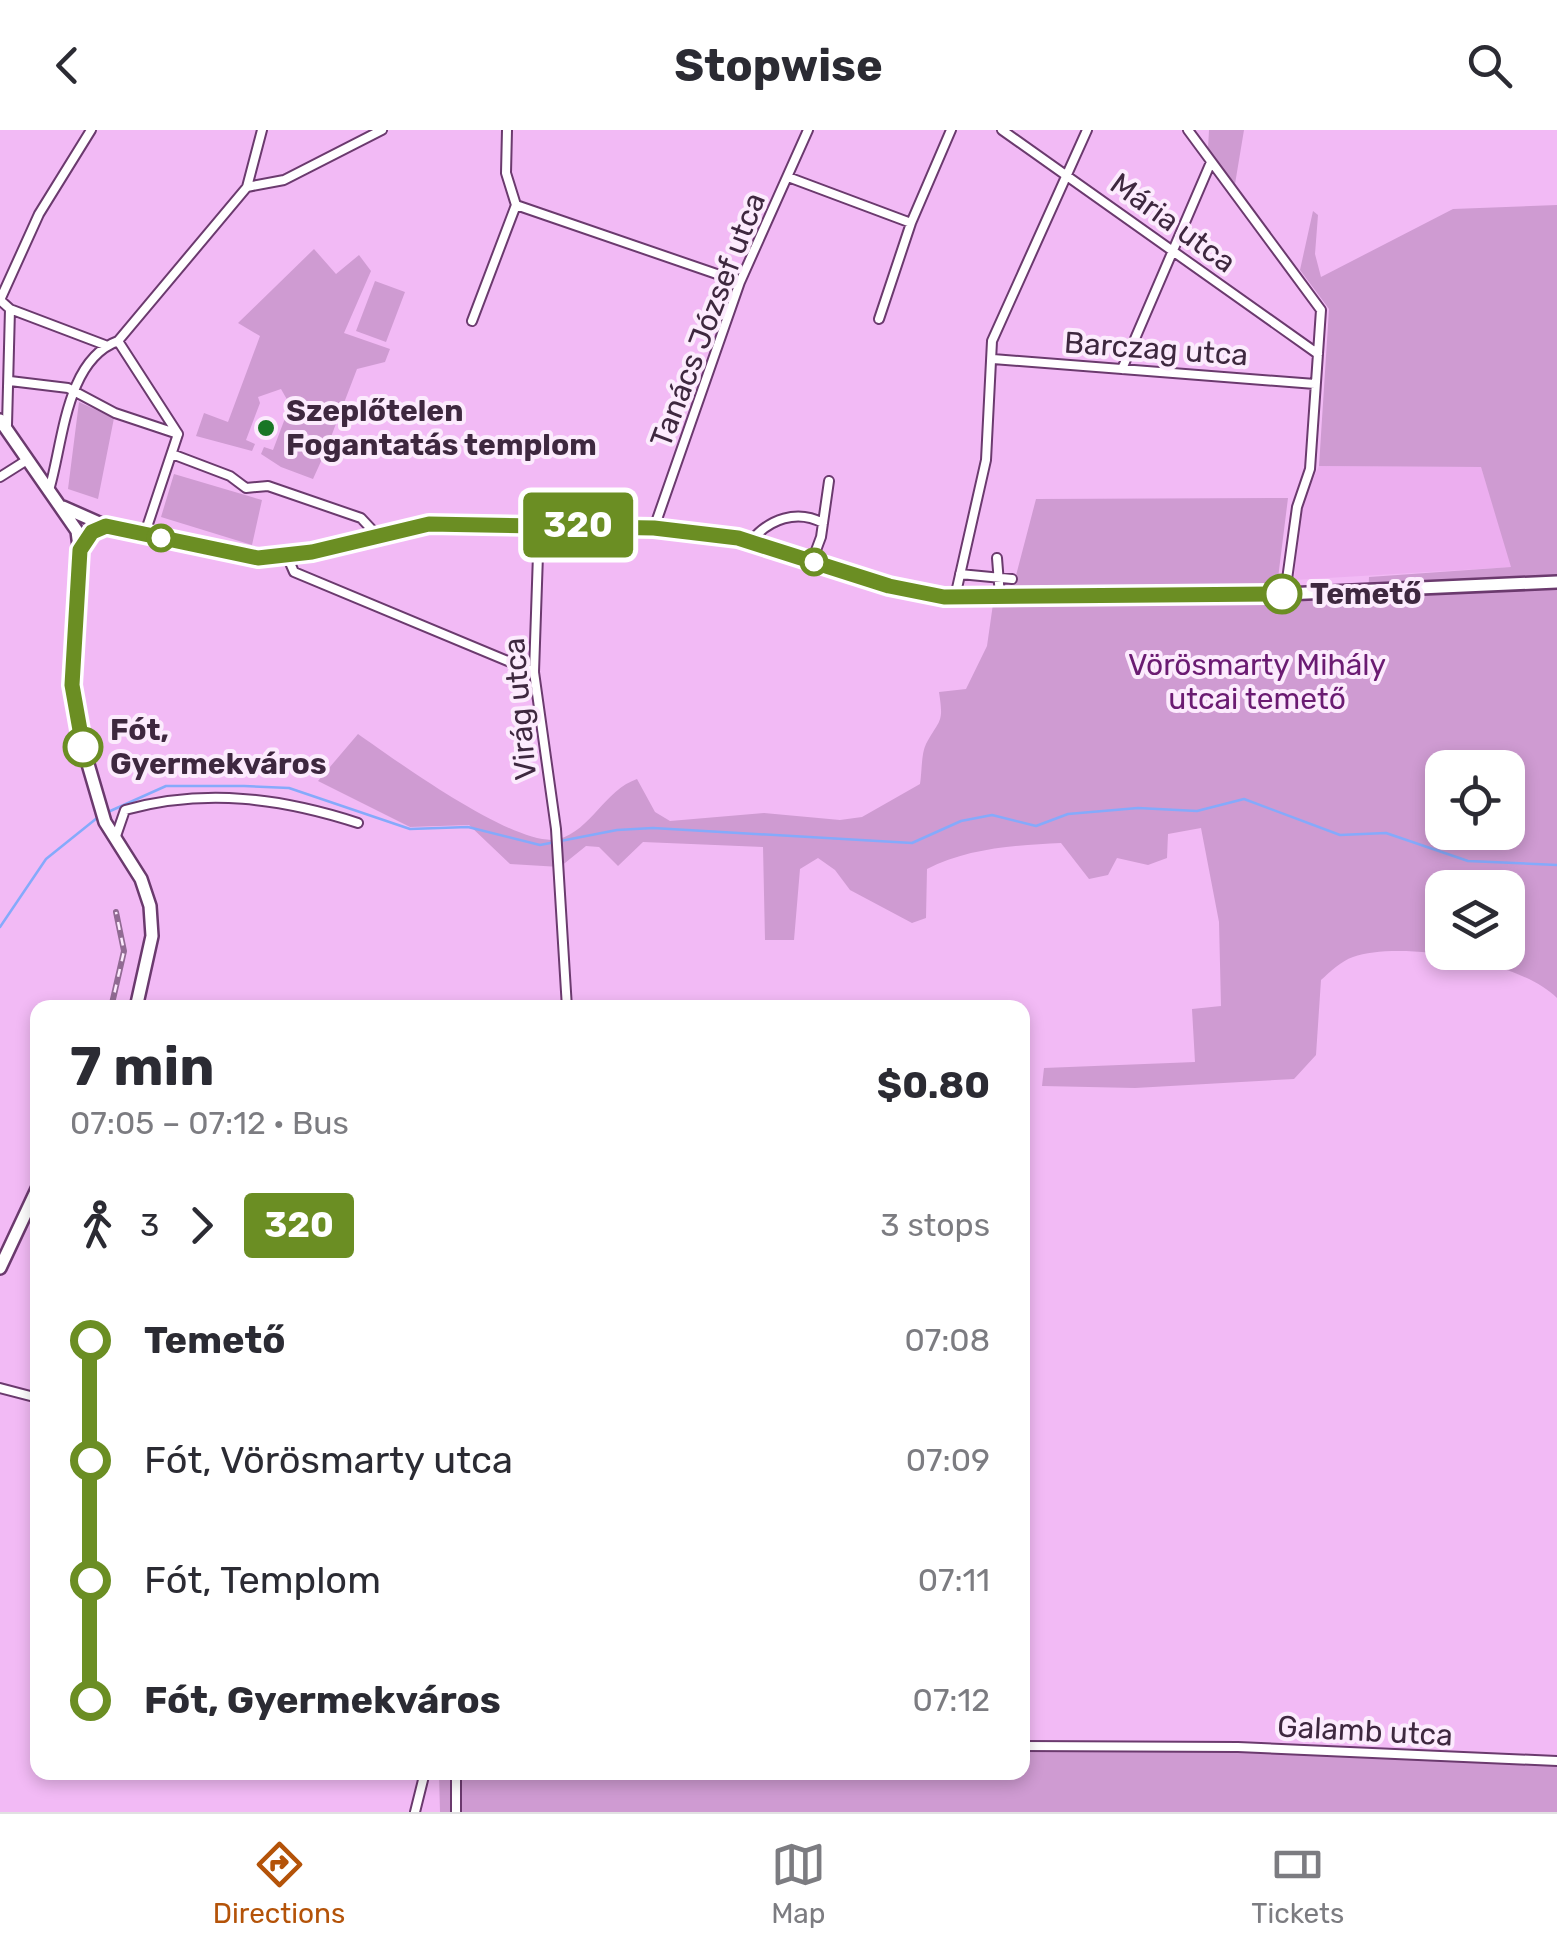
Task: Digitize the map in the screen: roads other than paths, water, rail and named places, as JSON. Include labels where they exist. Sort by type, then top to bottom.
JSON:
[{"type":"main road","points":[[3,422],[77,531],[80,550],[72,685],[103,815],[141,879],[150,906],[152,936],[138,1000]]},
{"type":"main road","points":[[63,507],[100,527]]},
{"type":"main road","points":[[77,531],[85,523],[230,554],[288,556],[429,524],[654,528],[751,541],[912,592],[955,597],[1286,594],[1557,582]]},
{"type":"main road","points":[[80,550],[100,527]]},
{"type":"main road","points":[[0,1268],[30,1204]]},
{"type":"street","points":[[91,130],[39,214],[0,300],[10,310],[106,346]]},
{"type":"street","points":[[49,490],[73,391],[106,346],[118,341],[247,187],[262,130]]},
{"type":"street","points":[[247,187],[284,180],[382,130]]},
{"type":"street","points":[[472,321],[516,205],[506,173],[507,130]]},
{"type":"street","name":"Tanács József utca","points":[[654,528],[740,282],[808,130]]},
{"type":"street","points":[[880,319],[911,223],[951,130]]},
{"type":"street","name":"Mária utca","points":[[1002,130],[1318,354]]},
{"type":"street","points":[[955,597],[986,460],[992,340],[1087,130]]},
{"type":"street","points":[[1188,130],[1321,310],[1310,469],[1297,507],[1286,594]]},
{"type":"street","points":[[1122,369],[1211,162]]},
{"type":"street","points":[[788,177],[911,223]]},
{"type":"street","points":[[516,205],[740,282]]},
{"type":"street","points":[[3,422],[10,382],[10,310]]},
{"type":"street","points":[[118,341],[178,434],[145,533]]},
{"type":"street","name":"Barczag utca","points":[[993,359],[1315,384]]},
{"type":"street","points":[[10,382],[73,391],[115,413],[178,434]]},
{"type":"street","points":[[172,454],[230,476],[246,488],[268,486],[360,518],[376,534]]},
{"type":"street","points":[[0,477],[27,460]]},
{"type":"street","points":[[812,561],[824,522],[829,480]]},
{"type":"street","points":[[751,541],[763,527],[784,518],[802,515],[824,522]]},
{"type":"street","name":"Virág utca","points":[[539,525],[534,672],[556,829],[566,1000]]},
{"type":"street","points":[[288,556],[294,572],[534,672]]},
{"type":"street","points":[[998,558],[1000,596]]},
{"type":"street","points":[[960,574],[1012,579]]},
{"type":"street","points":[[115,839],[125,810],[165,799],[260,797],[358,823]]},
{"type":"street","points":[[0,1388],[30,1396]]},
{"type":"street","name":"Galamb utca","points":[[1030,1746],[1172,1747],[1557,1761]]},
{"type":"street","points":[[415,1812],[423,1780]]},
{"type":"street","points":[[456,1780],[456,1812]]},
{"type":"waterway","points":[[108,812],[166,786],[244,786],[289,788],[410,829],[468,827],[540,845],[617,830],[653,828],[912,843],[961,821],[992,815],[1036,826],[1068,814],[1138,808],[1197,811],[1244,799],[1340,835],[1386,833],[1468,861],[1557,865]]},
{"type":"waterway","points":[[0,927],[46,859],[97,818]]},
{"type":"railway","points":[[113,1000],[124,951],[116,912]]},
{"type":"place","name":"Szeplőtelen Fogantatás templom","points":[[266,428]]},
{"type":"place","name":"Temető","points":[[1282,594]]},
{"type":"place","name":"Fót, Gyermekváros","points":[[83,747]]},
{"type":"park label","name":"Vörösmarty Mihály utcai temető","points":[[1257,682]]}]
